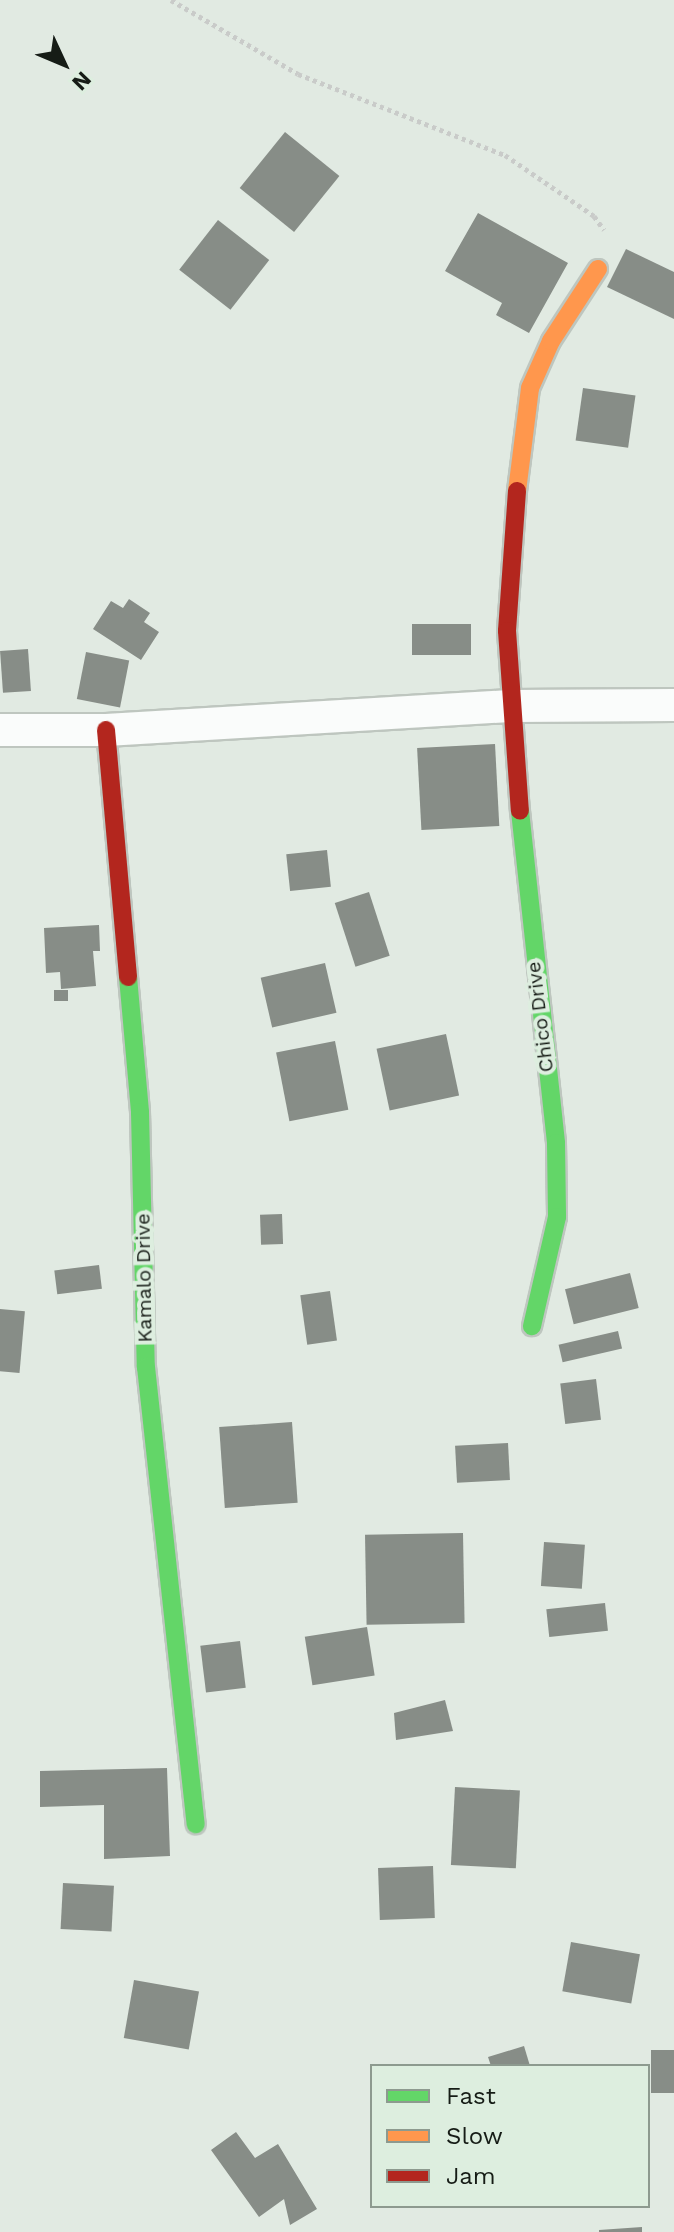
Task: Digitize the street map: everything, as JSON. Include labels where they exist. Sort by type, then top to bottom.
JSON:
[{"type":"street","name":"Chico Drive","points":[[532,1326],[557,1217],[556,1143],[528,913],[513,706],[508,567],[521,429],[538,366],[598,269]]},
{"type":"street","points":[[0,730],[106,730],[513,706],[674,705]]},
{"type":"street","name":"Kamalo Drive","points":[[106,730],[140,1112],[146,1367],[155,1478],[196,1824]]},
{"type":"path","points":[[171,0],[298,74],[505,155],[551,183],[594,216],[607,235],[598,269]]},
{"type":"building","points":[[285,132],[339,176],[294,232],[240,188]]},
{"type":"building","points":[[478,213],[568,263],[529,333],[496,315],[502,303],[445,271]]},
{"type":"building","points":[[218,220],[269,260],[230,310],[179,270]]},
{"type":"building","points":[[626,249],[674,272],[674,319],[607,287]]},
{"type":"building","points":[[583,388],[635,395],[628,448],[576,440]]},
{"type":"building","points":[[129,599],[150,613],[144,622],[159,632],[141,660],[93,629],[111,601],[123,608]]},
{"type":"building","points":[[412,624],[471,624],[471,655],[412,655]]},
{"type":"building","points":[[28,649],[31,691],[3,693],[0,651]]},
{"type":"building","points":[[86,652],[129,660],[120,708],[77,699]]},
{"type":"building","points":[[495,744],[499,826],[421,830],[417,748]]},
{"type":"building","points":[[327,850],[331,887],[290,891],[286,854]]},
{"type":"building","points":[[369,892],[390,956],[355,967],[335,903]]},
{"type":"building","points":[[99,925],[100,951],[93,951],[96,986],[61,989],[60,972],[46,973],[44,928]]},
{"type":"building","points":[[325,963],[336,1013],[272,1028],[261,978]]},
{"type":"building","points":[[54,990],[68,990],[68,1001],[54,1001]]},
{"type":"building","points":[[446,1034],[459,1096],[390,1110],[377,1049]]},
{"type":"building","points":[[335,1041],[348,1110],[289,1121],[276,1052]]},
{"type":"building","points":[[282,1214],[283,1244],[261,1245],[260,1215]]},
{"type":"building","points":[[99,1265],[102,1289],[57,1294],[54,1270]]},
{"type":"building","points":[[630,1273],[639,1308],[574,1324],[565,1289]]},
{"type":"building","points":[[330,1291],[337,1341],[307,1345],[300,1295]]},
{"type":"building","points":[[0,1309],[25,1311],[20,1373],[0,1371]]},
{"type":"building","points":[[618,1331],[622,1349],[563,1362],[559,1345]]},
{"type":"building","points":[[596,1379],[601,1420],[565,1424],[560,1383]]},
{"type":"building","points":[[292,1422],[298,1503],[225,1508],[219,1427]]},
{"type":"building","points":[[508,1443],[510,1480],[457,1483],[455,1446]]},
{"type":"building","points":[[463,1533],[465,1623],[367,1625],[365,1535]]},
{"type":"building","points":[[544,1542],[585,1545],[582,1589],[541,1586]]},
{"type":"building","points":[[605,1603],[608,1631],[549,1637],[546,1609]]},
{"type":"building","points":[[367,1627],[375,1675],[312,1685],[305,1637]]},
{"type":"building","points":[[240,1641],[246,1688],[206,1693],[200,1646]]},
{"type":"building","points":[[445,1700],[453,1731],[396,1740],[394,1713]]},
{"type":"building","points":[[167,1768],[170,1856],[104,1859],[104,1805],[40,1807],[40,1771]]},
{"type":"building","points":[[455,1787],[520,1790],[516,1868],[451,1865]]},
{"type":"building","points":[[433,1866],[435,1918],[380,1920],[378,1868]]},
{"type":"building","points":[[63,1883],[114,1886],[112,1932],[61,1929]]},
{"type":"building","points":[[571,1942],[640,1954],[631,2003],[562,1991]]},
{"type":"building","points":[[134,1980],[199,1991],[189,2050],[124,2038]]},
{"type":"building","points":[[524,2046],[529,2064],[490,2064],[488,2057]]},
{"type":"building","points":[[651,2050],[674,2050],[674,2093],[651,2093]]},
{"type":"building","points":[[236,2132],[255,2158],[278,2144],[317,2209],[290,2225],[284,2199],[259,2217],[211,2150]]},
{"type":"building","points":[[642,2227],[642,2232],[599,2232],[599,2230]]},
{"type":"traffic: fast","points":[[520,811],[556,1143],[557,1217],[532,1326]]},
{"type":"traffic: fast","points":[[128,977],[140,1112],[146,1367],[196,1824]]},
{"type":"traffic: slow","points":[[517,491],[530,388],[551,341],[598,269]]},
{"type":"traffic: jam","points":[[517,491],[507,631],[520,811]]},
{"type":"traffic: jam","points":[[106,730],[128,977]]}]
